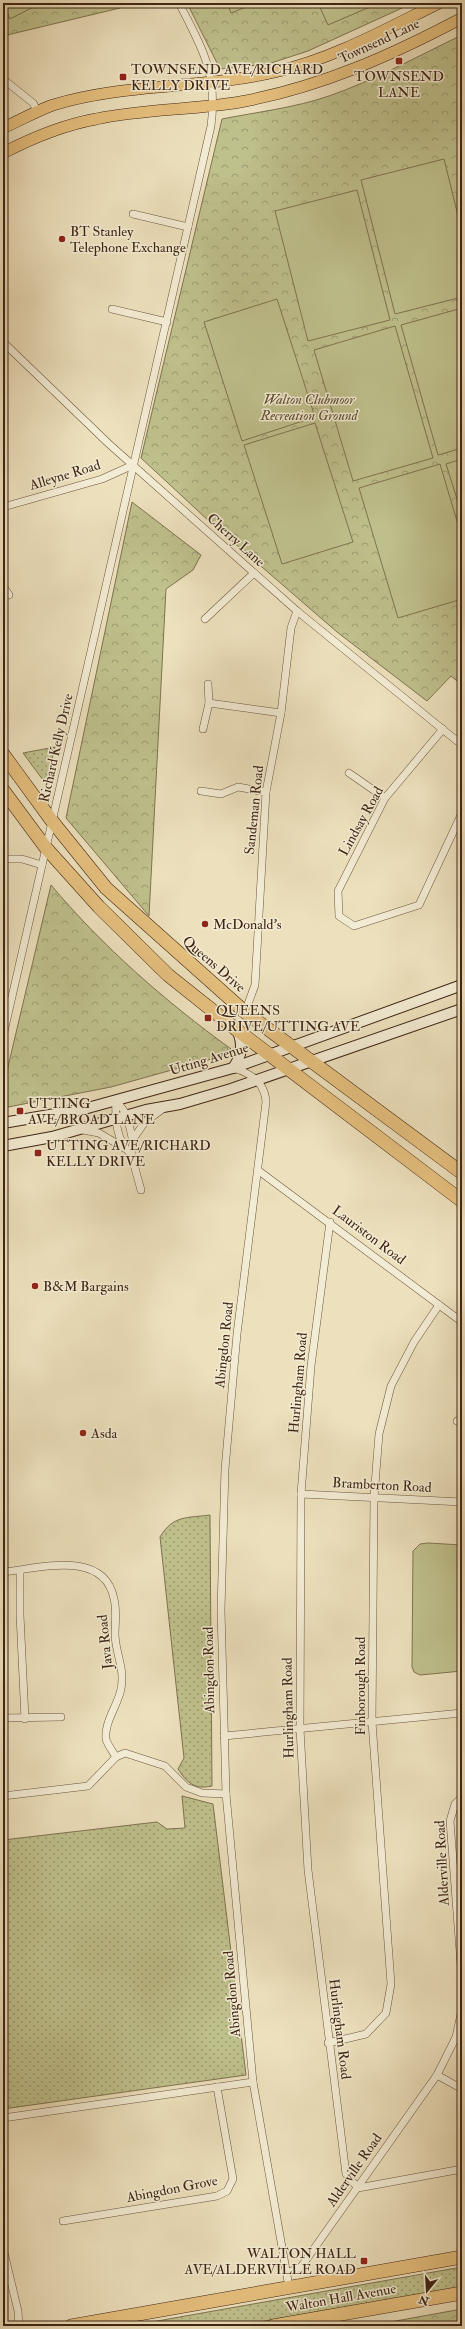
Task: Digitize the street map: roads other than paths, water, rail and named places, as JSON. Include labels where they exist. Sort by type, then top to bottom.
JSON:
[{"type":"highway","name":"Queens Drive","points":[[3,754],[52,821],[106,888],[245,1012],[313,1060],[462,1173]]},
{"type":"highway","points":[[3,790],[46,848],[99,907],[168,975],[236,1030],[462,1201]]},
{"type":"highway","name":"Walton Hall Avenue","points":[[71,2326],[462,2257]]},
{"type":"highway","name":"Walton Hall Avenue","points":[[273,2326],[462,2293]]},
{"type":"main road","name":"Townsend Lane","points":[[3,128],[52,106],[84,98],[137,89],[241,79],[301,66],[369,37],[439,3]]},
{"type":"main road","name":"Townsend Lane","points":[[3,153],[40,135],[95,119],[214,105],[266,97],[330,80],[378,59],[462,18]]},
{"type":"street","name":"Richard Kelly Drive","points":[[3,1036],[211,126],[214,105],[209,66],[179,3]]},
{"type":"street","points":[[3,79],[33,103],[38,112]]},
{"type":"street","points":[[133,214],[188,227]]},
{"type":"street","points":[[112,308],[167,322]]},
{"type":"street","name":"Cherry Lane","points":[[3,342],[133,465],[297,611],[462,745]]},
{"type":"street","name":"Alleyne Road","points":[[3,507],[102,478],[133,465]]},
{"type":"street","points":[[205,619],[254,573]]},
{"type":"street","points":[[3,586],[9,595]]},
{"type":"street","name":"Sandeman Road","points":[[245,1012],[255,985],[266,792],[281,712],[291,628],[297,611]]},
{"type":"street","points":[[203,729],[209,703],[208,684]]},
{"type":"street","points":[[209,703],[281,712]]},
{"type":"street","name":"Lindsay Road","points":[[444,729],[385,798],[338,891],[339,916],[354,926],[419,905],[462,813]]},
{"type":"street","points":[[349,773],[385,798]]},
{"type":"street","points":[[201,791],[221,794],[238,787],[266,792]]},
{"type":"street","points":[[3,860],[22,859],[42,864]]},
{"type":"street","name":"Utting Avenue","points":[[3,1123],[51,1116],[232,1068],[270,1055],[292,1045],[344,1028],[462,985]]},
{"type":"street","points":[[3,1146],[52,1137],[127,1115],[166,1107],[257,1080],[462,1009]]},
{"type":"street","points":[[236,1030],[240,1040],[241,1052],[232,1068],[247,1073],[257,1080]]},
{"type":"street","name":"Abingdon Road","points":[[257,1080],[264,1089],[266,1102],[259,1171],[237,1334],[225,1469],[221,1610],[224,1736],[226,1794],[253,2082],[289,2287]]},
{"type":"street","points":[[116,1100],[127,1115],[133,1138],[131,1154],[141,1190]]},
{"type":"street","points":[[116,1100],[115,1119],[124,1148]]},
{"type":"street","points":[[133,1138],[145,1122],[166,1107]]},
{"type":"street","points":[[78,1129],[99,1133],[131,1154]]},
{"type":"street","name":"Lauriston Road","points":[[259,1171],[330,1222],[462,1322]]},
{"type":"street","name":"Hurlingham Road","points":[[330,1222],[312,1366],[301,1494],[300,1729],[308,1870],[328,2043],[346,2174],[358,2188]]},
{"type":"street","name":"Finborough Road","points":[[328,2043],[366,2034],[386,2013],[391,1984],[372,1722],[374,1497],[379,1434],[391,1386],[414,1342],[439,1305]]},
{"type":"street","name":"Bramberton Road","points":[[301,1494],[462,1502]]},
{"type":"street","name":"Java Road","points":[[3,1572],[66,1564],[87,1568],[106,1581],[114,1599],[116,1644],[122,1666],[121,1689],[106,1731],[106,1740],[116,1757]]},
{"type":"street","points":[[20,1571],[20,1615],[23,1647],[25,1718]]},
{"type":"street","points":[[224,1736],[462,1713]]},
{"type":"street","points":[[3,1718],[61,1717]]},
{"type":"street","points":[[3,1796],[88,1786],[116,1757],[125,1753],[165,1766],[186,1787],[202,1793],[226,1794]]},
{"type":"street","name":"Alderville Road","points":[[462,1797],[455,1804],[450,1821],[462,1978]]},
{"type":"street","name":"Alderville Road","points":[[287,2273],[301,2267],[437,2076],[456,2036],[462,2009]]},
{"type":"street","points":[[437,2076],[462,2090]]},
{"type":"street","points":[[3,2118],[253,2082]]},
{"type":"street","name":"Abingdon Grove","points":[[63,2221],[217,2196],[227,2191],[233,2179],[217,2087]]},
{"type":"street","points":[[358,2188],[462,2169]]},
{"type":"street","points":[[3,2248],[18,2311],[19,2326]]},
{"type":"place","name":"TOWNSEND LANE","points":[[399,61]]},
{"type":"place","name":"TOWNSEND AVE/RICHARD KELLY DRIVE","points":[[123,77]]},
{"type":"place","name":"BT Stanley Telephone Exchange","points":[[62,239]]},
{"type":"place","name":"McDonald's","points":[[205,924]]},
{"type":"place","name":"QUEENS DRIVE/UTTING AVE","points":[[208,1018]]},
{"type":"place","name":"UTTING AVE/BROAD LANE","points":[[20,1111]]},
{"type":"place","name":"UTTING AVE/RICHARD KELLY DRIVE","points":[[38,1153]]},
{"type":"place","name":"B&M Bargains","points":[[35,1286]]},
{"type":"place","name":"Asda","points":[[83,1433]]},
{"type":"place","name":"WALTON HALL AVE/ALDERVILLE ROAD","points":[[364,2261]]},
{"type":"park label","name":"Walton Clubmoor Recreation Ground","points":[[309,408]]}]
